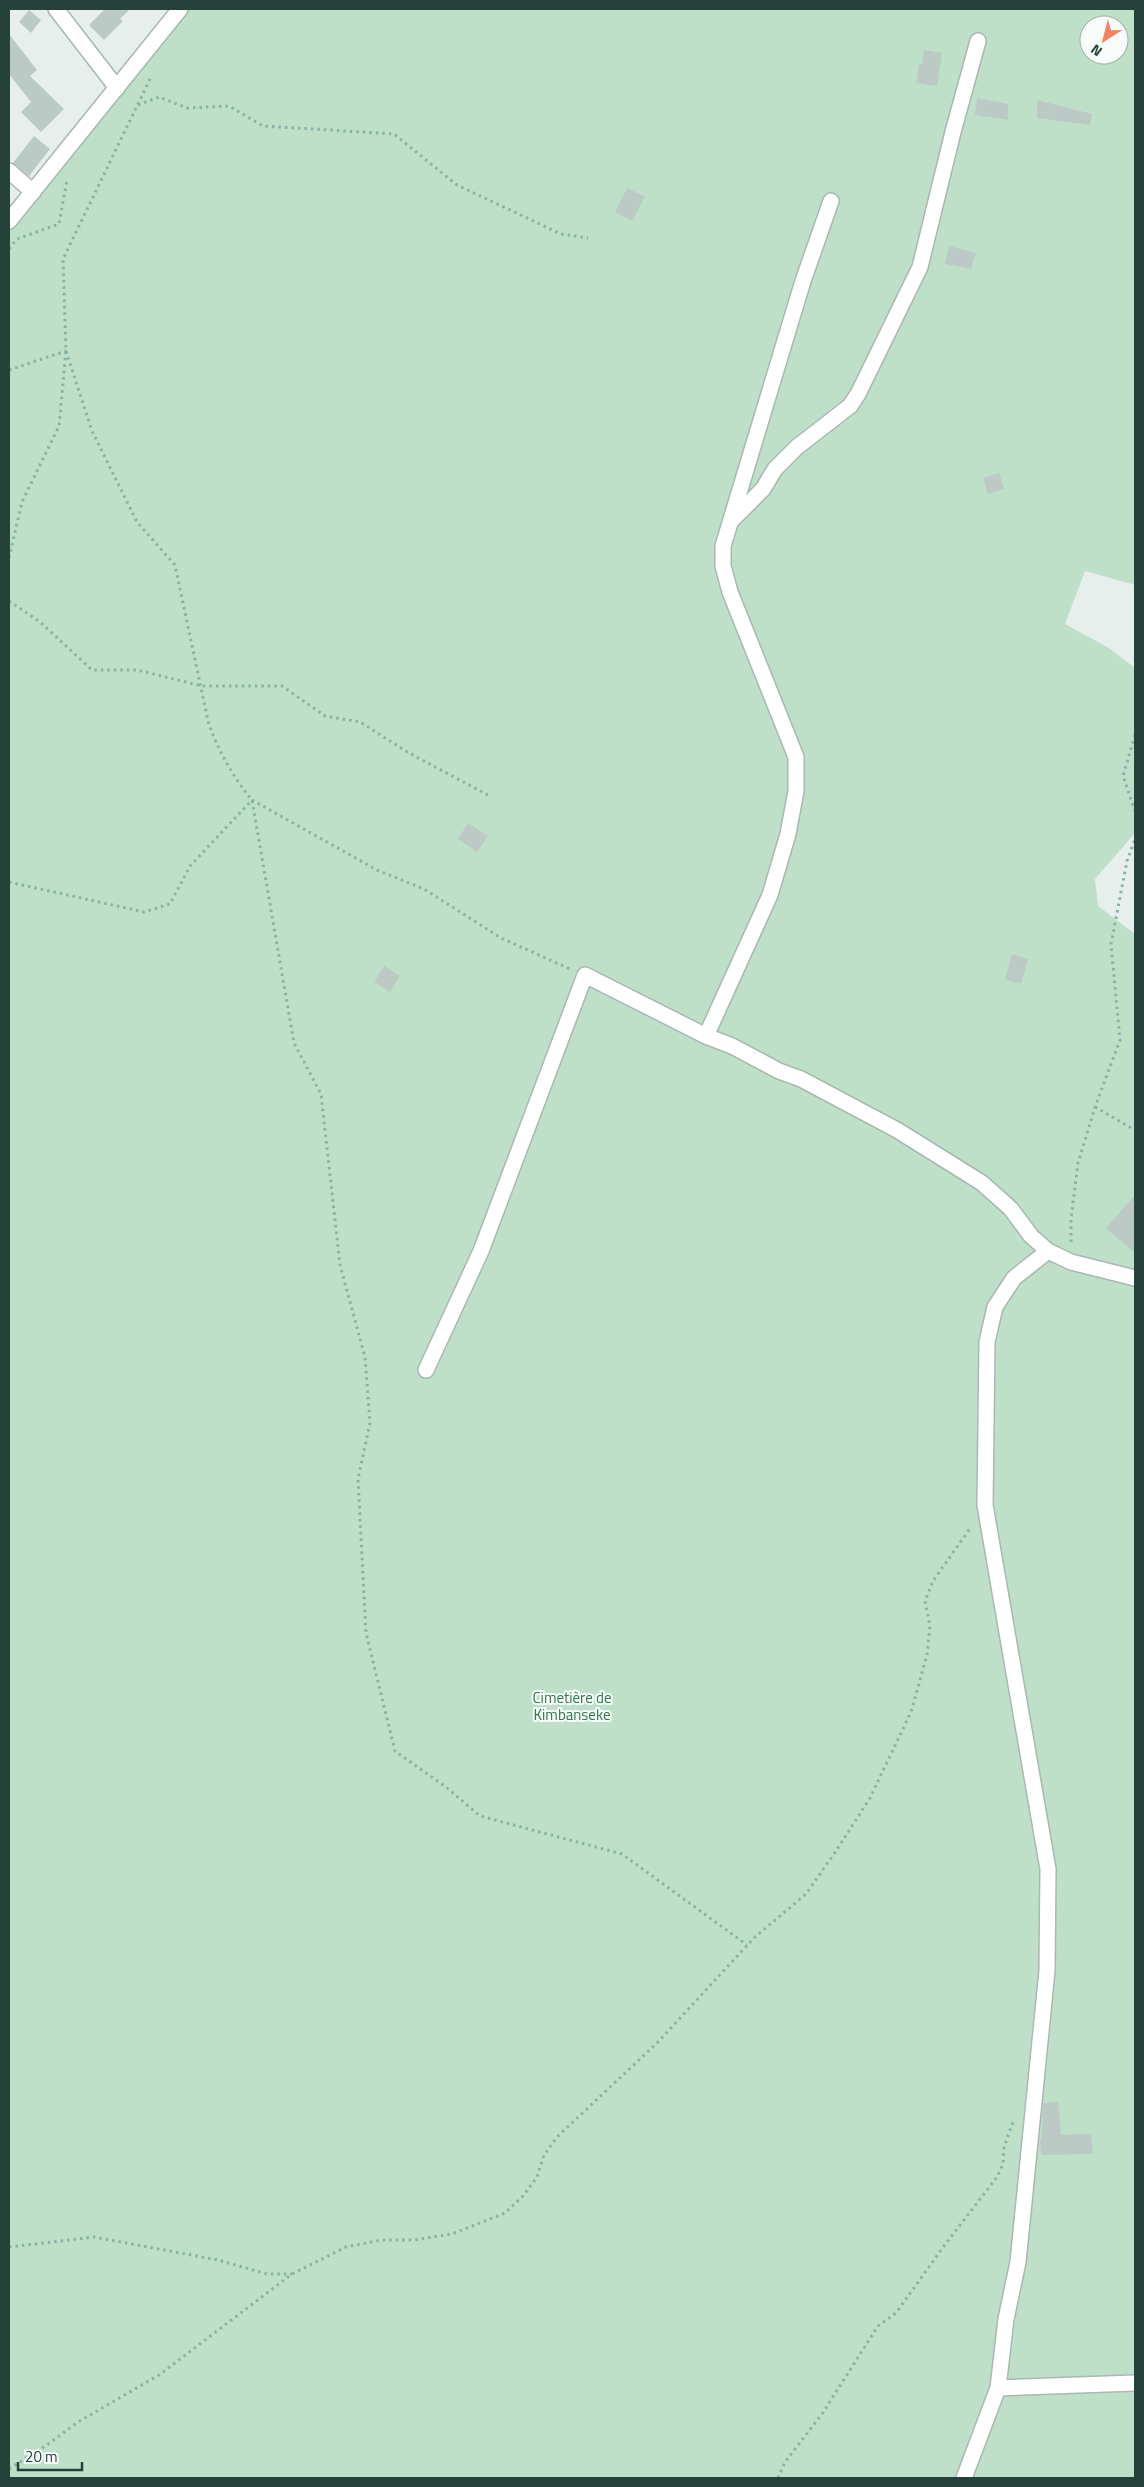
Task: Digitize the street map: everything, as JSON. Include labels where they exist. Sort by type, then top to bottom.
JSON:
[{"type":"street","points":[[56,9],[117,88]]},
{"type":"street","points":[[9,221],[180,9]]},
{"type":"street","points":[[731,521],[763,489],[775,469],[797,447],[850,406],[858,394],[920,267],[953,132],[978,41]]},
{"type":"street","points":[[9,171],[33,192]]},
{"type":"street","points":[[706,1036],[770,895],[788,834],[796,790],[796,757],[730,592],[723,566],[723,546],[803,282],[831,201]]},
{"type":"street","points":[[426,1370],[481,1251],[586,975],[706,1036],[732,1046],[779,1071],[809,1083],[897,1130],[982,1183],[1011,1209],[1031,1236],[1048,1251],[1071,1262],[1135,1278]]},
{"type":"street","points":[[964,2478],[998,2388],[1006,2319],[1018,2262],[1047,1972],[1048,1869],[985,1505],[987,1342],[995,1307],[1014,1278],[1048,1251]]},
{"type":"street","points":[[998,2388],[1135,2383]]},
{"type":"path","points":[[9,558],[22,502],[59,426],[66,351],[63,259],[154,70]]},
{"type":"path","points":[[138,105],[160,97],[187,108],[229,106],[263,126],[394,134],[457,184],[561,234],[588,238]]},
{"type":"path","points":[[9,370],[66,351]]},
{"type":"path","points":[[66,351],[92,431],[136,522],[175,565],[208,720],[214,740],[237,781],[252,800],[377,870],[424,889],[501,938],[586,975]]},
{"type":"path","points":[[9,601],[40,622],[92,670],[137,670],[202,686],[282,686],[326,716],[360,722],[409,753],[488,795]]},
{"type":"path","points":[[1135,736],[1123,776],[1135,811]]},
{"type":"path","points":[[9,882],[144,912],[170,904],[190,866],[252,800]]},
{"type":"path","points":[[252,800],[294,1043],[321,1094],[340,1265],[365,1357],[370,1423],[358,1479],[366,1633],[395,1751],[446,1787],[480,1816],[622,1854],[747,1945]]},
{"type":"path","points":[[1071,1262],[1071,1219],[1078,1163],[1095,1107],[1120,1040],[1112,944],[1127,861],[1135,839]]},
{"type":"path","points":[[1095,1107],[1135,1130]]},
{"type":"path","points":[[9,2469],[46,2446],[78,2422],[159,2376],[292,2274],[346,2247],[382,2240],[414,2240],[452,2234],[504,2213],[524,2195],[537,2177],[544,2155],[557,2137],[657,2043],[747,1945],[806,1894],[870,1798],[912,1712],[927,1655],[930,1626],[925,1601],[933,1581],[985,1505]]},
{"type":"path","points":[[778,2478],[785,2462],[822,2414],[878,2326],[896,2313],[997,2177],[1003,2164],[1004,2147],[1014,2119]]},
{"type":"path","points":[[9,2247],[94,2236],[218,2260],[267,2274],[292,2274]]},
{"type":"green space","name":"Cimetière de Kimbanseke","points":[[190,9],[1135,9],[1135,585],[1085,571],[1065,624],[1109,648],[1135,668],[1135,833],[1095,879],[1098,906],[1135,934],[1135,2478],[9,2478],[9,232]]},
{"type":"building","points":[[105,9],[130,9],[120,19],[123,21],[104,40],[89,25]]},
{"type":"building","points":[[29,10],[41,20],[31,33],[19,22]]},
{"type":"building","points":[[9,34],[37,70],[30,76],[64,109],[41,132],[21,112],[31,102],[9,74]]},
{"type":"building","points":[[924,50],[942,53],[937,86],[916,83],[919,64],[922,64]]},
{"type":"building","points":[[977,98],[1008,104],[1008,120],[975,115]]},
{"type":"building","points":[[1037,100],[1092,114],[1090,125],[1037,118]]},
{"type":"building","points":[[34,136],[50,149],[29,176],[13,163]]},
{"type":"building","points":[[627,188],[645,197],[632,221],[615,212]]},
{"type":"building","points":[[949,246],[976,253],[971,269],[945,264]]},
{"type":"building","points":[[999,473],[1004,489],[988,494],[983,478]]},
{"type":"building","points":[[468,823],[488,836],[477,852],[458,839]]},
{"type":"building","points":[[1012,954],[1028,959],[1021,984],[1005,980]]},
{"type":"building","points":[[384,966],[400,976],[390,992],[374,982]]},
{"type":"building","points":[[1135,1195],[1135,1253],[1106,1228]]},
{"type":"building","points":[[1058,2102],[1061,2135],[1091,2134],[1093,2154],[1041,2155],[1040,2141],[1042,2136],[1043,2103]]}]
